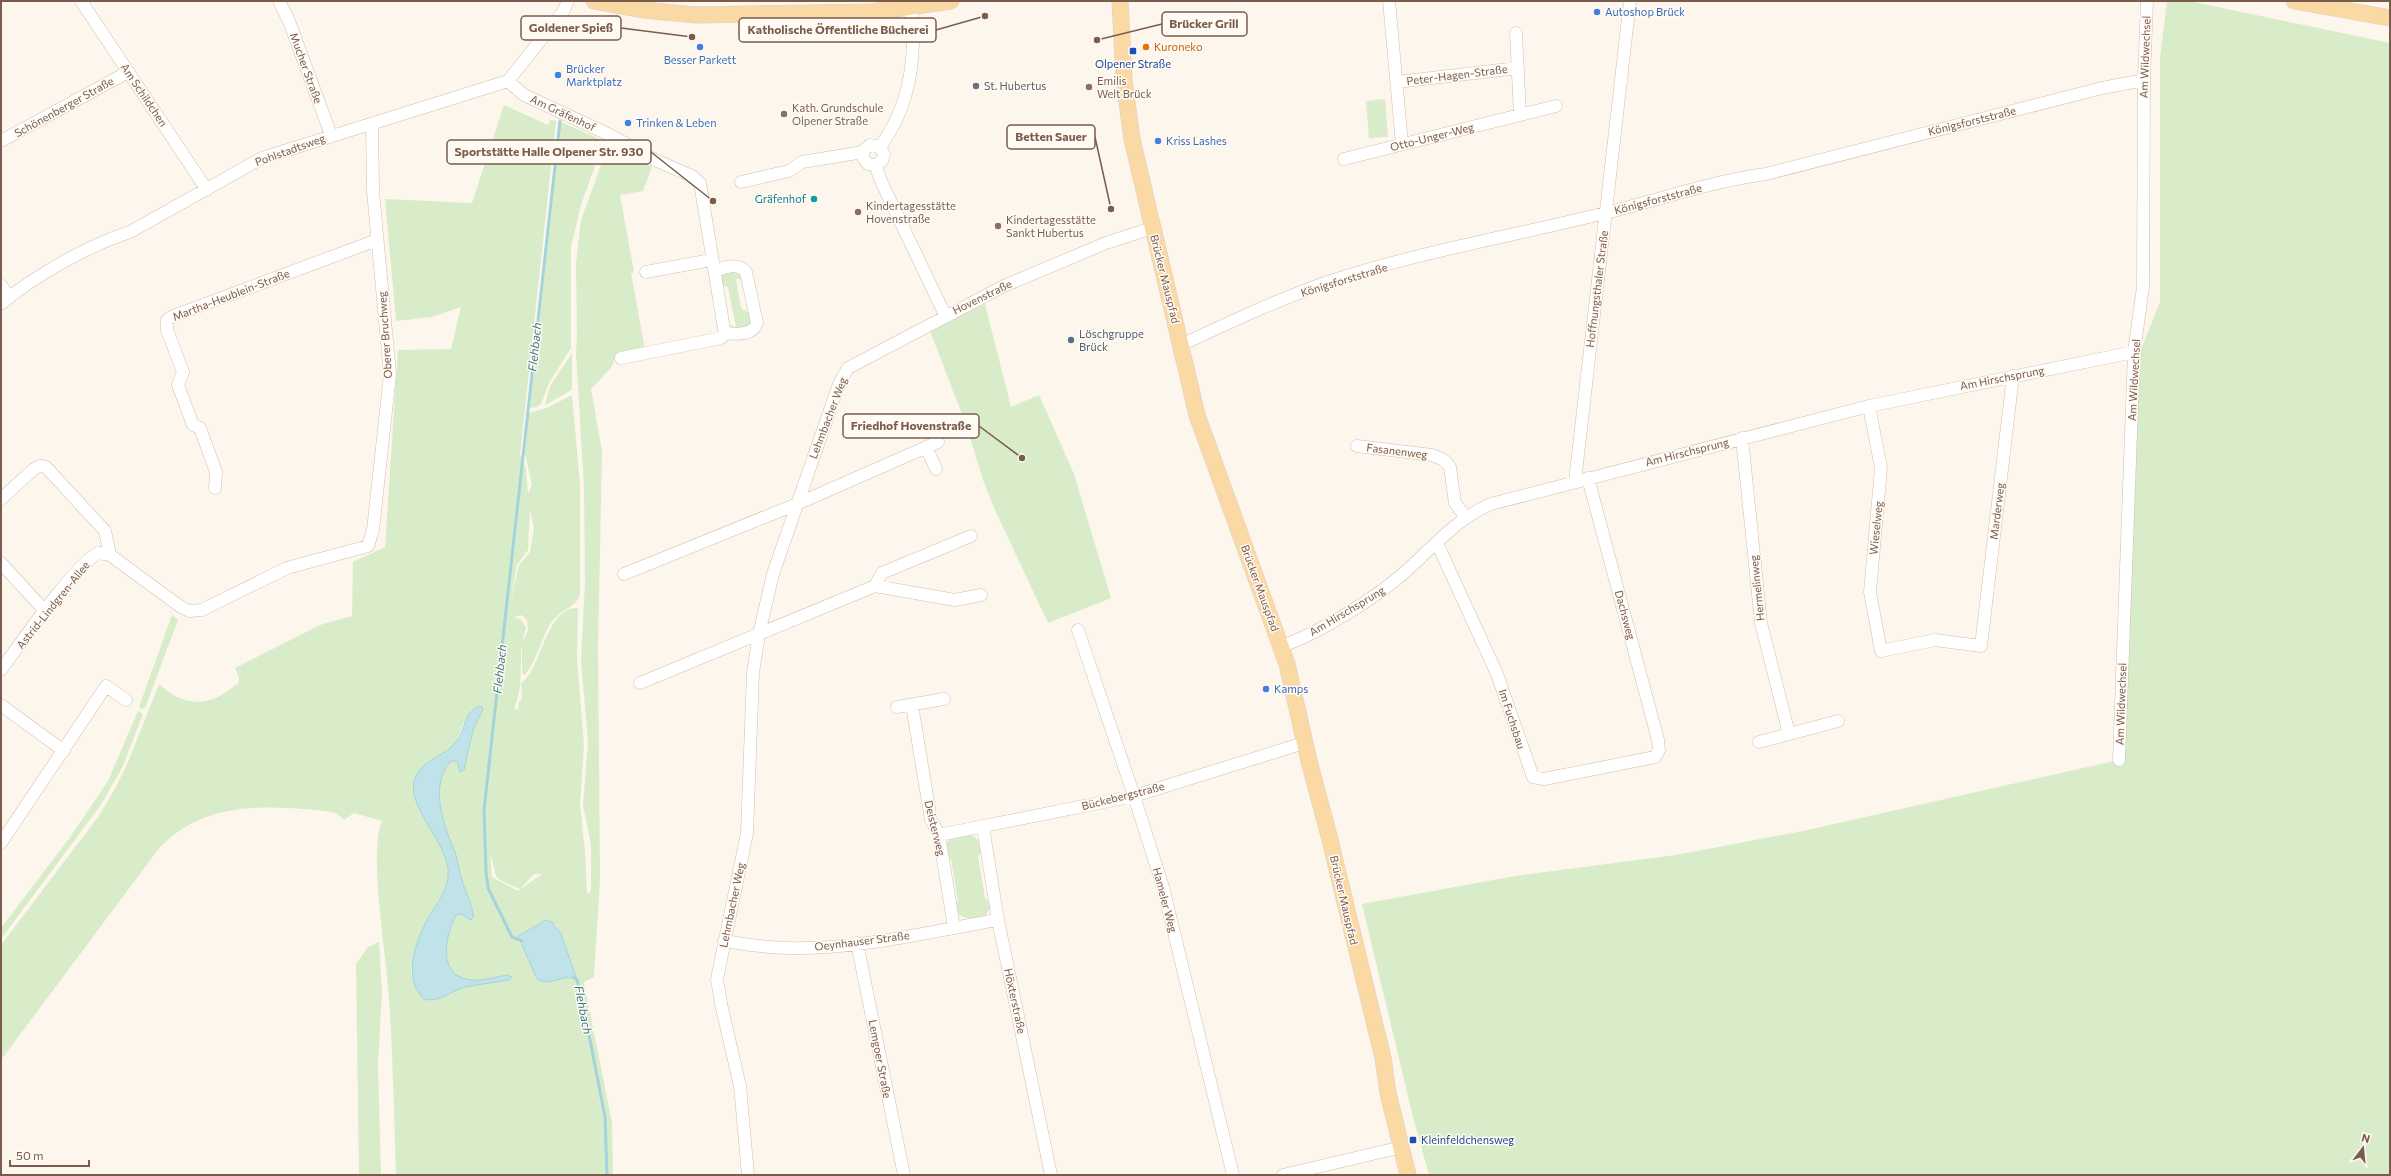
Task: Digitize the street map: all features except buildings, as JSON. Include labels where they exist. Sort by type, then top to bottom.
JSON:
[{"type":"main road","points":[[596,1],[696,15],[872,12],[951,1]]},
{"type":"main road","name":"Brücker Mauspfad","points":[[1120,1],[1121,48],[1128,111],[1136,161],[1202,433],[1282,646],[1301,720],[1304,744],[1329,836],[1408,1175]]},
{"type":"main road","points":[[2294,1],[2390,18]]},
{"type":"street","name":"Am Schildchen","points":[[81,1],[207,190]]},
{"type":"street","name":"Mucher Straße","points":[[279,1],[297,41],[331,135]]},
{"type":"street","points":[[508,81],[559,17],[568,1]]},
{"type":"street","name":"Peter-Hagen-Straße","points":[[1390,1],[1402,144]]},
{"type":"street","name":"Hoffnungsthaler Straße","points":[[1575,481],[1630,1]]},
{"type":"street","name":"Am Wildwechsel","points":[[2119,760],[2134,352],[2143,287],[2144,80],[2147,1]]},
{"type":"street","points":[[880,147],[892,130],[907,96],[913,56],[914,34],[913,18],[908,8]]},
{"type":"street","points":[[1516,34],[1520,115]]},
{"type":"street","name":"Peter-Hagen-Straße","points":[[1397,82],[1518,68]]},
{"type":"street","name":"Schönenberger Straße","points":[[1,141],[128,72]]},
{"type":"street","name":"Königsforststraße","points":[[1181,345],[1261,307],[1329,282],[1452,248],[1606,213],[2102,88],[2144,80]]},
{"type":"street","name":"Pohlstadtsweg","points":[[5,300],[28,283],[107,239],[130,232],[262,158],[331,135],[372,124],[508,81]]},
{"type":"street","name":"Am Gräfenhof","points":[[508,81],[524,95],[610,135],[655,160],[692,176],[700,183],[711,260],[716,272],[714,277],[724,329],[727,333]]},
{"type":"street","name":"Otto-Unger-Weg","points":[[1344,159],[1556,106]]},
{"type":"street","name":"Oberer Bruchweg","points":[[110,555],[180,607],[193,612],[202,610],[287,568],[368,546],[373,530],[390,374],[373,191],[372,124]]},
{"type":"street","points":[[741,182],[789,171],[802,162],[863,152],[870,145],[880,147],[883,151],[883,158],[875,165]]},
{"type":"street","name":"Hovenstraße","points":[[863,152],[866,162],[875,165],[881,181],[945,315],[1008,284],[1117,238],[1152,228]]},
{"type":"street","name":"Martha-Heublein-Straße","points":[[215,488],[216,472],[200,428],[193,425],[178,385],[183,372],[167,330],[167,320],[172,316],[377,240]]},
{"type":"street","points":[[646,272],[711,260]]},
{"type":"street","points":[[621,358],[721,338],[727,333],[751,332],[756,328],[757,323],[746,272],[743,267],[737,266],[720,268],[716,272]]},
{"type":"street","points":[[1,285],[5,300]]},
{"type":"street","name":"Lehmbacher Weg","points":[[748,1175],[740,1086],[721,1004],[717,979],[747,833],[753,673],[759,634],[773,574],[839,384],[848,368],[945,315]]},
{"type":"street","name":"Am Hirschsprung","points":[[1282,646],[1295,642],[1370,600],[1388,587],[1466,518],[1491,504],[1869,406],[2134,352]]},
{"type":"street","name":"Marderweg","points":[[1881,651],[1935,640],[1981,646],[2013,376]]},
{"type":"street","name":"Wieselweg","points":[[1869,406],[1881,468],[1870,592],[1881,651]]},
{"type":"street","name":"Hermelinweg","points":[[1742,438],[1761,623],[1789,734]]},
{"type":"street","points":[[624,574],[797,504],[938,442]]},
{"type":"street","name":"Fasanenweg","points":[[1357,446],[1432,455],[1442,458],[1450,467],[1455,503],[1466,518]]},
{"type":"street","points":[[926,447],[936,469]]},
{"type":"street","points":[[1,499],[34,469],[40,466],[46,467],[105,531],[110,555]]},
{"type":"street","name":"Dachsweg","points":[[1588,478],[1658,740],[1658,753]]},
{"type":"street","points":[[875,586],[882,573],[971,536]]},
{"type":"street","name":"Im Fuchsbau","points":[[1437,543],[1497,674],[1533,777],[1544,779],[1646,760],[1655,757],[1658,753]]},
{"type":"street","name":"Astrid-Lindgren-Allee","points":[[1,670],[70,579],[93,556],[103,552],[110,555]]},
{"type":"street","points":[[1,563],[45,611]]},
{"type":"street","points":[[640,683],[875,586],[956,600],[981,595]]},
{"type":"street","name":"Hameler Weg","points":[[1078,630],[1163,887],[1233,1175]]},
{"type":"street","points":[[1,843],[64,751],[106,686],[126,700]]},
{"type":"street","points":[[897,707],[944,699]]},
{"type":"street","points":[[1,705],[64,751]]},
{"type":"street","name":"Deisterweg","points":[[912,705],[931,820],[939,835],[954,927]]},
{"type":"street","points":[[1759,742],[1838,721]]},
{"type":"street","name":"Bückebergstraße","points":[[939,835],[1134,796],[1304,744]]},
{"type":"street","name":"Höxterstraße","points":[[983,827],[998,920],[1051,1175]]},
{"type":"street","name":"Oeynhauser Straße","points":[[724,941],[788,948],[857,943],[998,920]]},
{"type":"street","name":"Lemgoer Straße","points":[[857,943],[904,1175]]},
{"type":"street","points":[[1283,1175],[1402,1147]]},
{"type":"green space","points":[[2167,1],[2189,1],[2390,43],[2390,1175],[1429,1175],[1412,1113],[1362,904],[1515,876],[1676,855],[1803,831],[2119,760],[2136,362],[2160,302],[2160,57]]},
{"type":"green space","points":[[1385,99],[1388,137],[1369,138],[1366,101]]},
{"type":"green space","points":[[504,105],[548,125],[550,120],[556,121],[520,455],[526,468],[528,494],[532,485],[525,454],[529,413],[549,407],[572,395],[580,484],[580,595],[572,606],[553,620],[545,633],[533,662],[525,675],[522,673],[522,646],[520,689],[514,708],[519,710],[518,704],[522,698],[521,683],[528,676],[534,666],[545,640],[558,617],[567,610],[578,608],[577,660],[584,745],[580,804],[585,852],[587,894],[591,891],[591,846],[583,805],[588,742],[581,659],[585,582],[584,488],[576,353],[576,264],[581,220],[609,143],[652,167],[643,191],[620,195],[634,272],[631,273],[645,350],[616,356],[611,368],[591,389],[602,451],[598,647],[600,880],[594,977],[584,982],[612,1123],[613,1175],[396,1175],[388,981],[380,907],[377,857],[378,836],[382,821],[354,813],[344,820],[336,813],[325,811],[279,808],[235,810],[213,815],[193,823],[174,835],[157,851],[1,1060],[1,945],[98,817],[115,789],[128,762],[159,684],[179,698],[199,702],[209,700],[229,690],[239,682],[239,677],[235,668],[320,625],[352,616],[353,562],[385,547],[398,350],[451,349],[461,307],[432,317],[396,321],[385,199],[472,203]],"holes":[[[530,509],[534,528],[530,552],[519,565],[511,601],[517,565],[528,550]],[[521,615],[527,620],[528,630],[523,642],[526,628],[521,619],[514,617]],[[483,709],[473,730],[464,771],[459,770],[457,761],[451,761],[445,770],[441,780],[440,803],[445,826],[455,851],[461,876],[471,903],[473,917],[468,919],[461,914],[456,915],[449,934],[446,955],[448,964],[453,972],[461,977],[477,980],[507,975],[511,979],[464,987],[438,999],[425,1000],[411,974],[422,930],[445,890],[448,878],[448,869],[441,846],[412,787],[422,768],[456,743],[464,722]],[[490,853],[497,877],[520,889],[534,874],[542,874],[518,891],[492,877]],[[546,920],[556,925],[577,979],[567,977],[547,982],[537,979],[527,951],[519,942],[519,935]]]},
{"type":"green space","points":[[561,122],[604,141],[581,205],[571,247],[571,348],[549,383],[541,404],[537,407],[530,408]]},
{"type":"green space","points":[[739,271],[745,280],[736,279],[741,308],[752,315],[751,326],[732,330],[727,324],[736,327],[728,287],[720,285],[722,273]]},
{"type":"green space","points":[[985,304],[1011,407],[1039,395],[1074,474],[1111,598],[1048,623],[995,510],[983,480],[967,427],[930,331]]},
{"type":"green space","points":[[572,353],[572,390],[545,405],[550,386]]},
{"type":"green space","points":[[172,615],[178,620],[145,708],[142,709],[139,707]]},
{"type":"green space","points":[[138,711],[143,714],[122,768],[100,806],[1,939],[1,928],[71,836],[108,781]]},
{"type":"green space","points":[[970,835],[977,839],[982,852],[978,856],[985,898],[991,903],[985,916],[976,918],[963,917],[957,911],[955,906],[958,901],[951,859],[946,856],[946,844],[950,839]]},
{"type":"green space","points":[[379,942],[382,992],[378,1065],[381,1175],[359,1175],[356,964],[368,947]]},
{"type":"water","points":[[481,706],[483,709],[473,730],[464,770],[460,772],[457,761],[451,761],[441,780],[440,803],[442,815],[456,855],[463,885],[473,912],[473,917],[471,920],[461,914],[456,915],[449,934],[446,955],[448,964],[453,972],[461,977],[477,980],[507,975],[512,977],[509,980],[464,987],[438,999],[425,1000],[418,992],[414,983],[412,973],[414,953],[428,918],[445,890],[448,878],[447,865],[443,851],[420,811],[415,798],[413,786],[417,774],[425,764],[452,747],[459,737],[468,716],[475,708]]},
{"type":"water","points":[[546,920],[552,922],[561,934],[577,980],[567,978],[547,982],[537,979],[518,936]]},
{"type":"waterway","name":"Flehbach","points":[[522,941],[512,937],[488,888],[484,810],[560,121]]},
{"type":"waterway","name":"Flehbach","points":[[574,977],[577,980],[582,999],[605,1117],[607,1175]]},
{"type":"place","name":"Autoshop Brück","points":[[1597,12]]},
{"type":"place","name":"Katholische Öffentliche Bücherei","points":[[985,16]]},
{"type":"place","name":"Goldener Spieß","points":[[692,37]]},
{"type":"place","name":"Brücker Grill","points":[[1097,40]]},
{"type":"place","name":"Besser Parkett","points":[[700,47]]},
{"type":"place","name":"Kuroneko","points":[[1146,47]]},
{"type":"place","name":"Olpener Straße","points":[[1133,51]]},
{"type":"place","name":"Brücker Marktplatz","points":[[558,75]]},
{"type":"place","name":"St. Hubertus","points":[[976,86]]},
{"type":"place","name":"Emilis Welt Brück","points":[[1089,87]]},
{"type":"place","name":"Kath. Grundschule Olpener Straße","points":[[784,114]]},
{"type":"place","name":"Trinken & Leben","points":[[628,123]]},
{"type":"place","name":"Kriss Lashes","points":[[1158,141]]},
{"type":"place","name":"Gräfenhof","points":[[814,199]]},
{"type":"place","name":"Sportstätte Halle Olpener Str. 930","points":[[713,201]]},
{"type":"place","name":"Betten Sauer","points":[[1111,209]]},
{"type":"place","name":"Kindertagesstätte Hovenstraße","points":[[858,212]]},
{"type":"place","name":"Kindertagesstätte Sankt Hubertus","points":[[998,226]]},
{"type":"place","name":"Löschgruppe Brück","points":[[1071,340]]},
{"type":"place","name":"Friedhof Hovenstraße","points":[[1022,458]]},
{"type":"place","name":"Kamps","points":[[1266,689]]},
{"type":"place","name":"Kleinfeldchensweg","points":[[1413,1140]]}]
